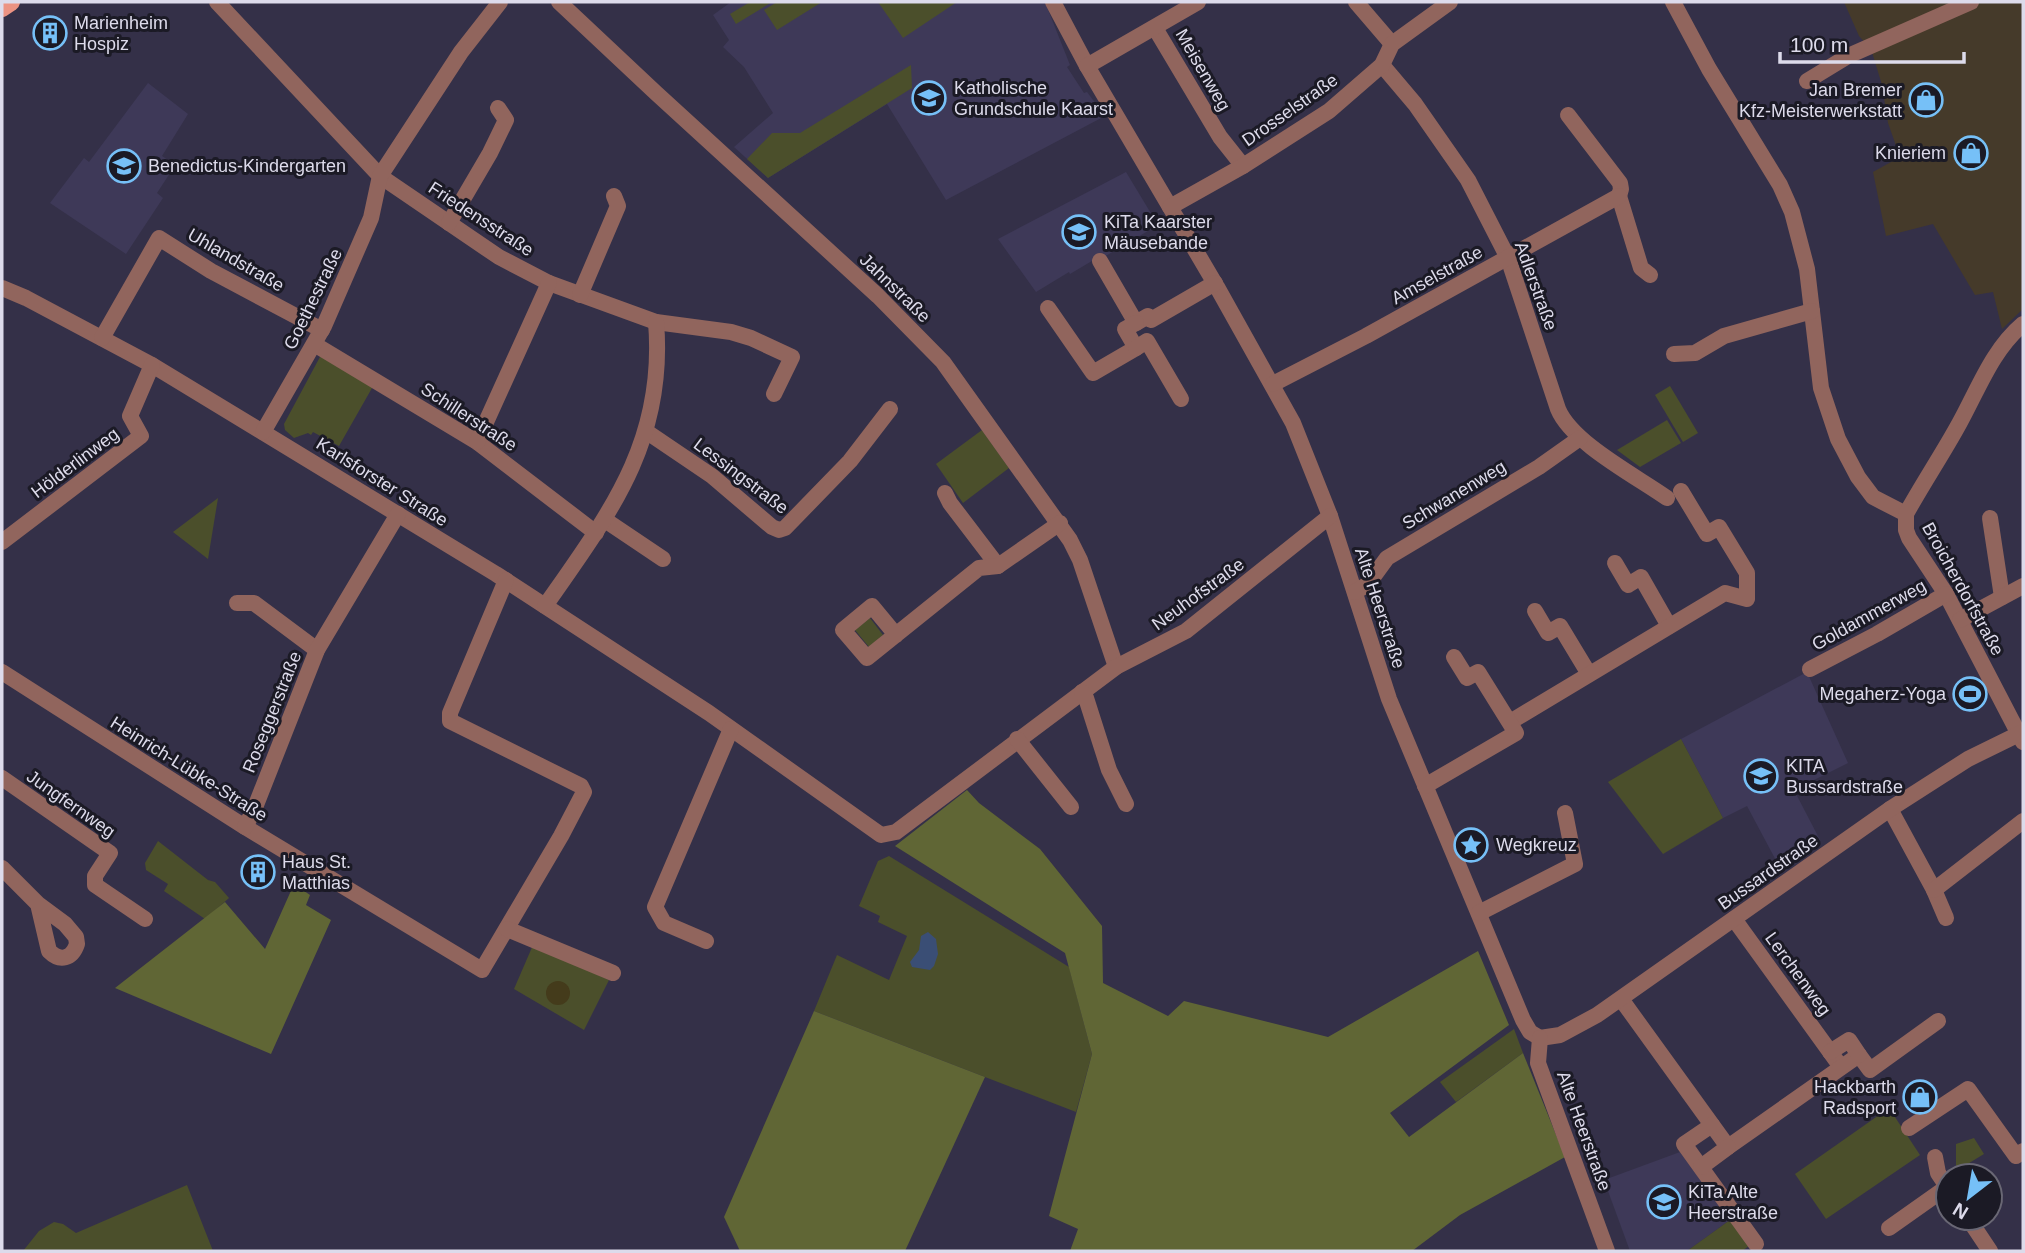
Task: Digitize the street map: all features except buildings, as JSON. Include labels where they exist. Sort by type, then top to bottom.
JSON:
[{"type":"main road","points":[[2,8],[11,2]]},
{"type":"street","name":"Friedensstraße","points":[[217,2],[380,176],[499,257],[549,283],[656,322],[731,332],[751,338],[792,358],[774,394]]},
{"type":"street","name":"Goethestraße","points":[[263,432],[318,337],[366,230],[380,176],[461,52],[500,2]]},
{"type":"street","name":"Alte Heerstraße","points":[[1054,2],[1087,66],[1273,384],[1307,455],[1331,516],[1389,699],[1523,1020],[1530,1032],[1539,1038],[1538,1063],[1607,1251]]},
{"type":"street","points":[[1087,66],[1198,2]]},
{"type":"street","points":[[1356,2],[1392,44]]},
{"type":"street","name":"Drosselstraße","points":[[1170,207],[1242,166],[1329,111],[1382,65],[1392,44],[1450,2]]},
{"type":"street","points":[[1807,81],[1848,56],[1971,2]]},
{"type":"street","name":"Jahnstraße","points":[[565,3],[656,93],[878,296],[943,362],[1060,523],[1080,560],[1116,667]]},
{"type":"street","name":"Broicherdorfstraße","points":[[1676,3],[1709,69],[1786,197],[1792,212],[1807,269],[1821,388],[1838,439],[1858,477],[1873,497],[1906,514],[1909,538],[1961,620],[2022,736]]},
{"type":"street","name":"Meisenweg","points":[[1155,27],[1207,117],[1242,166]]},
{"type":"street","name":"Adlerstraße","points":[[1382,65],[1415,104],[1468,180],[1508,258],[1558,410],[1566,425],[1580,438],[1674,494],[1707,534],[1719,527],[1747,573],[1747,599],[1724,593],[1669,626]]},
{"type":"street","points":[[449,223],[506,120],[498,108]]},
{"type":"street","points":[[1568,115],[1620,183],[1619,196],[1641,268],[1650,275]]},
{"type":"street","points":[[580,295],[618,206],[614,196]]},
{"type":"street","name":"Amselstraße","points":[[1273,384],[1619,196]]},
{"type":"street","name":"Uhlandstraße","points":[[102,338],[159,238],[318,337]]},
{"type":"street","points":[[1048,308],[1093,373],[1159,335],[1144,321],[1100,261]]},
{"type":"street","points":[[477,442],[549,283]]},
{"type":"street","points":[[1181,399],[1141,344],[1125,329],[1215,283]]},
{"type":"street","name":"Karlsforster Straße","points":[[2,288],[152,365],[506,580],[731,729],[881,835]]},
{"type":"street","points":[[1674,354],[1695,352],[1724,336],[1812,311]]},
{"type":"street","points":[[545,606],[600,526],[633,466],[647,432],[659,353],[656,322]]},
{"type":"street","points":[[1906,514],[1990,365],[2005,343],[2023,324]]},
{"type":"street","name":"Schillerstraße","points":[[318,337],[600,526],[663,559]]},
{"type":"street","name":"Hölderlinweg","points":[[2,542],[141,436],[130,416],[152,365]]},
{"type":"street","name":"Lessingstraße","points":[[647,432],[712,476],[779,530],[785,528],[850,461],[890,410]]},
{"type":"street","name":"Schwanenweg","points":[[1355,592],[1368,584],[1387,558],[1539,467],[1580,438]]},
{"type":"street","points":[[946,493],[950,503],[998,566]]},
{"type":"street","name":"Roseggerstraße","points":[[245,827],[317,650],[398,514]]},
{"type":"street","name":"Neuhofstraße","points":[[881,835],[896,832],[1116,667],[1186,631],[1331,516]]},
{"type":"street","points":[[1990,518],[2002,597]]},
{"type":"street","points":[[896,635],[979,568],[998,566],[1060,523]]},
{"type":"street","points":[[1510,722],[1669,626],[1641,577],[1628,585],[1615,564]]},
{"type":"street","points":[[506,580],[450,713],[450,721],[581,786],[584,792],[507,929],[613,973]]},
{"type":"street","points":[[1961,620],[2023,586]]},
{"type":"street","name":"Goldammerweg","points":[[1810,669],[1946,594]]},
{"type":"street","name":"Roseggerstraße","points":[[237,603],[254,603],[317,650]]},
{"type":"street","points":[[1535,611],[1548,633],[1560,626],[1589,674]]},
{"type":"street","points":[[1425,786],[1516,733],[1478,671],[1467,678],[1454,657]]},
{"type":"street","name":"Heinrich-Lübke-Straße","points":[[2,672],[245,827],[482,970],[507,929]]},
{"type":"street","points":[[1082,692],[1113,780],[1126,804]]},
{"type":"street","points":[[705,941],[664,923],[655,907],[731,729]]},
{"type":"street","name":"Bussardstraße","points":[[1539,1038],[1550,1038],[1567,1031],[1621,999],[1890,809],[1968,759],[2022,736]]},
{"type":"street","points":[[1017,739],[1071,807]]},
{"type":"street","name":"Jungfernweg","points":[[2,778],[110,853],[95,876],[95,885],[145,919]]},
{"type":"street","points":[[1890,809],[1934,890],[1946,918]]},
{"type":"street","points":[[1479,913],[1575,864],[1565,813]]},
{"type":"street","points":[[1934,890],[2023,821]]},
{"type":"street","points":[[2,869],[38,904]]},
{"type":"street","name":"Lerchenweg","points":[[1734,919],[1841,1067]]},
{"type":"street","points":[[1621,999],[1728,1147]]},
{"type":"street","points":[[1830,1052],[1849,1040],[1870,1070],[1938,1021]]},
{"type":"street","points":[[1701,1167],[1859,1055]]},
{"type":"street","points":[[1909,1128],[1968,1089],[2016,1156],[2023,1151]]},
{"type":"street","points":[[1712,1125],[1684,1144],[1756,1244]]},
{"type":"street","points":[[1935,1157],[1936,1162]]},
{"type":"street","points":[[1889,1228],[1934,1197]]},
{"type":"street","points":[[1977,1232],[1990,1251]]},
{"type":"shaded area","name":"Katholische Grundschule Kaarst","points":[[731,2],[1045,2],[1070,65],[1067,67],[1084,93],[1087,92],[1105,116],[946,200],[887,104],[768,178],[734,147],[773,113],[744,67],[723,47],[729,40],[713,15]]},
{"type":"shaded area","points":[[1844,2],[2023,2],[2023,309],[2002,329],[1993,292],[1975,295],[1933,224],[1886,236],[1873,172],[1900,157],[1888,123],[1882,85],[1871,49],[1859,36]]},
{"type":"shaded area","name":"Benedictus-Kindergarten","points":[[148,83],[188,114],[162,156],[168,160],[172,170],[157,193],[163,198],[126,254],[50,203],[84,158],[89,162]]},
{"type":"shaded area","name":"KiTa Kaarster Mäusebande","points":[[1126,172],[1158,225],[1036,292],[998,239]]},
{"type":"shaded area","name":"KITA Bussardstraße","points":[[1807,672],[1848,763],[1794,790],[1820,840],[1780,868],[1747,806],[1723,818],[1681,739]]},
{"type":"shaded area","name":"KiTa Alte Heerstraße","points":[[1680,1152],[1730,1220],[1687,1251],[1630,1251],[1604,1180]]},
{"type":"green space","points":[[750,2],[772,2],[736,24],[730,14]]},
{"type":"green space","points":[[777,2],[822,2],[777,30],[764,10]]},
{"type":"green space","points":[[878,2],[957,2],[903,38]]},
{"type":"green space","points":[[911,65],[912,88],[768,178],[747,159],[772,133],[800,133]]},
{"type":"green space","points":[[321,355],[376,381],[339,446],[313,432],[311,435],[308,433],[294,438],[285,430],[284,424]]},
{"type":"green space","points":[[1670,386],[1698,433],[1683,442],[1655,395]]},
{"type":"green space","points":[[1667,420],[1681,443],[1640,467],[1617,450]]},
{"type":"green space","points":[[982,430],[1009,468],[963,503],[936,464]]},
{"type":"green space","points":[[218,498],[208,559],[173,532]]},
{"type":"green space","points":[[870,618],[883,635],[869,647],[855,630]]},
{"type":"green space","points":[[1681,739],[1723,818],[1663,854],[1608,782]]},
{"type":"green space","points":[[967,790],[979,803],[1040,849],[1102,926],[1103,983],[1168,1016],[1184,1001],[1328,1037],[1478,951],[1509,1025],[1390,1113],[1409,1137],[1523,1053],[1565,1157],[1460,1215],[1412,1251],[1070,1251],[1078,1229],[1049,1216],[1092,1054],[1065,953],[895,846]]},
{"type":"green space","points":[[158,841],[208,880],[215,882],[229,898],[205,919],[164,891],[168,884],[146,870],[145,863]]},
{"type":"green space","points":[[889,856],[1069,967],[1092,1054],[1076,1112],[814,1011],[837,955],[889,980],[907,936],[878,922],[880,916],[859,906],[878,861]]},
{"type":"green space","points":[[294,884],[310,895],[306,905],[331,920],[271,1054],[115,988],[225,902],[265,949]]},
{"type":"green space","points":[[533,945],[609,980],[584,1030],[514,989]]},
{"type":"green space","points":[[814,1011],[985,1077],[905,1251],[740,1251],[724,1217]]},
{"type":"green space","points":[[1514,1029],[1523,1053],[1456,1102],[1440,1082]]},
{"type":"green space","points":[[1889,1108],[1920,1155],[1826,1219],[1795,1174]]},
{"type":"green space","points":[[1974,1138],[1984,1154],[1971,1162],[1956,1162],[1956,1144]]},
{"type":"green space","points":[[187,1185],[213,1251],[23,1251],[39,1231],[54,1222],[63,1224],[76,1233]]},
{"type":"green space","points":[[1730,1220],[1749,1246],[1742,1251],[1687,1251]]},
{"type":"sand","points":[[558,981],[567,984],[570,993],[567,1002],[558,1005],[549,1002],[546,993],[549,984]]},
{"type":"water","points":[[928,932],[936,939],[938,954],[934,966],[930,970],[912,967],[910,962],[919,950],[921,936]]},
{"type":"place","name":"Marienheim Hospiz","points":[[50,33]]},
{"type":"place","name":"Katholische Grundschule Kaarst","points":[[929,98]]},
{"type":"place","name":"Jan Bremer Kfz-Meisterwerkstatt","points":[[1926,100]]},
{"type":"place","name":"Knieriem","points":[[1971,153]]},
{"type":"place","name":"Benedictus-Kindergarten","points":[[124,166]]},
{"type":"place","name":"KiTa Kaarster Mäusebande","points":[[1079,232]]},
{"type":"place","name":"Megaherz-Yoga","points":[[1970,694]]},
{"type":"place","name":"KITA Bussardstraße","points":[[1761,776]]},
{"type":"place","name":"Wegkreuz","points":[[1471,845]]},
{"type":"place","name":"Haus St. Matthias","points":[[258,872]]},
{"type":"place","name":"Hackbarth Radsport","points":[[1920,1097]]},
{"type":"place","name":"KiTa Alte Heerstraße","points":[[1664,1202]]}]
